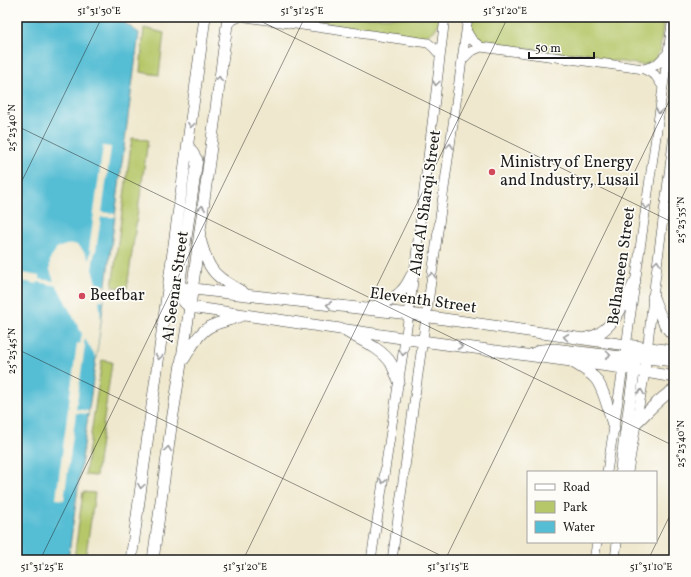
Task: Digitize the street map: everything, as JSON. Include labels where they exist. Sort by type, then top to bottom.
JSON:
[{"type":"street","name":"Al Seenar Street","points":[[131,560],[174,286],[197,160],[188,145],[205,17]]},
{"type":"street","points":[[227,21],[239,17]]},
{"type":"street","points":[[246,17],[428,43],[440,55]]},
{"type":"street","name":"Alad Al Sharqi Street","points":[[371,560],[415,270],[445,17]]},
{"type":"street","name":"Alad Al Sharqi Street","points":[[392,560],[468,17]]},
{"type":"street","name":"Belhaneen Street","points":[[628,471],[636,423],[637,361],[626,345],[673,17]]},
{"type":"street","name":"Al Seenar Street","points":[[152,560],[190,307],[227,21]]},
{"type":"street","points":[[466,30],[472,40],[481,47],[644,69],[654,75],[663,87]]},
{"type":"street","points":[[428,43],[442,33]]},
{"type":"street","points":[[462,60],[470,52],[481,47]]},
{"type":"street","points":[[644,69],[656,65],[668,54]]},
{"type":"street","name":"Belhaneen Street","points":[[607,471],[614,429],[637,361],[653,297],[674,135]]},
{"type":"street","points":[[199,236],[207,259],[214,273],[224,281],[248,295]]},
{"type":"street","points":[[368,309],[385,302],[398,294],[407,284],[415,270]]},
{"type":"street","points":[[585,339],[598,334],[610,325],[618,314],[635,282]]},
{"type":"street","points":[[174,286],[180,293],[185,304],[190,307]]},
{"type":"street","name":"Eleventh Street","points":[[174,286],[409,314],[626,345],[637,361],[674,377]]},
{"type":"street","points":[[653,297],[670,333],[674,336]]},
{"type":"street","name":"Eleventh Street","points":[[190,307],[572,361],[637,361],[674,351]]},
{"type":"street","points":[[181,365],[195,341],[204,330],[215,324],[232,320],[244,315]]},
{"type":"street","points":[[341,329],[369,344],[383,354],[391,363],[399,381]]},
{"type":"street","points":[[529,356],[541,350],[554,349],[637,361],[674,361]]},
{"type":"street","points":[[572,361],[595,378],[600,386],[614,429]]},
{"type":"street","points":[[621,471],[637,361]]},
{"type":"street","points":[[636,423],[660,400],[674,390]]},
{"type":"street","points":[[594,560],[597,543]]},
{"type":"street","points":[[615,560],[618,543]]},
{"type":"green space","points":[[274,17],[441,17],[433,32],[418,37]]},
{"type":"green space","points":[[471,17],[664,17],[660,51],[654,60],[644,65],[484,43],[476,39],[469,31]]},
{"type":"green space","points":[[144,28],[164,33],[159,75],[140,72]]},
{"type":"green space","points":[[132,138],[148,140],[127,288],[112,287]]},
{"type":"green space","points":[[102,360],[112,362],[96,476],[85,475]]},
{"type":"green space","points":[[83,492],[95,493],[85,560],[74,560]]},
{"type":"water","points":[[17,17],[116,17],[139,33],[68,560],[17,560]]},
{"type":"pier","points":[[103,146],[111,147],[102,212],[115,214],[115,217],[101,217],[92,269],[96,283],[106,286],[104,300],[99,300],[101,319],[96,358],[85,339],[84,344],[76,409],[88,411],[88,414],[76,413],[64,500],[56,499],[77,343],[80,344],[82,334],[57,286],[17,280],[17,272],[39,276],[39,279],[54,281],[50,270],[50,259],[57,248],[66,245],[75,244],[81,248],[89,260],[91,250],[89,250]]},
{"type":"place","name":"Ministry of Energy and Industry, Lusail","points":[[492,172]]},
{"type":"place","name":"Beefbar","points":[[82,296]]}]
